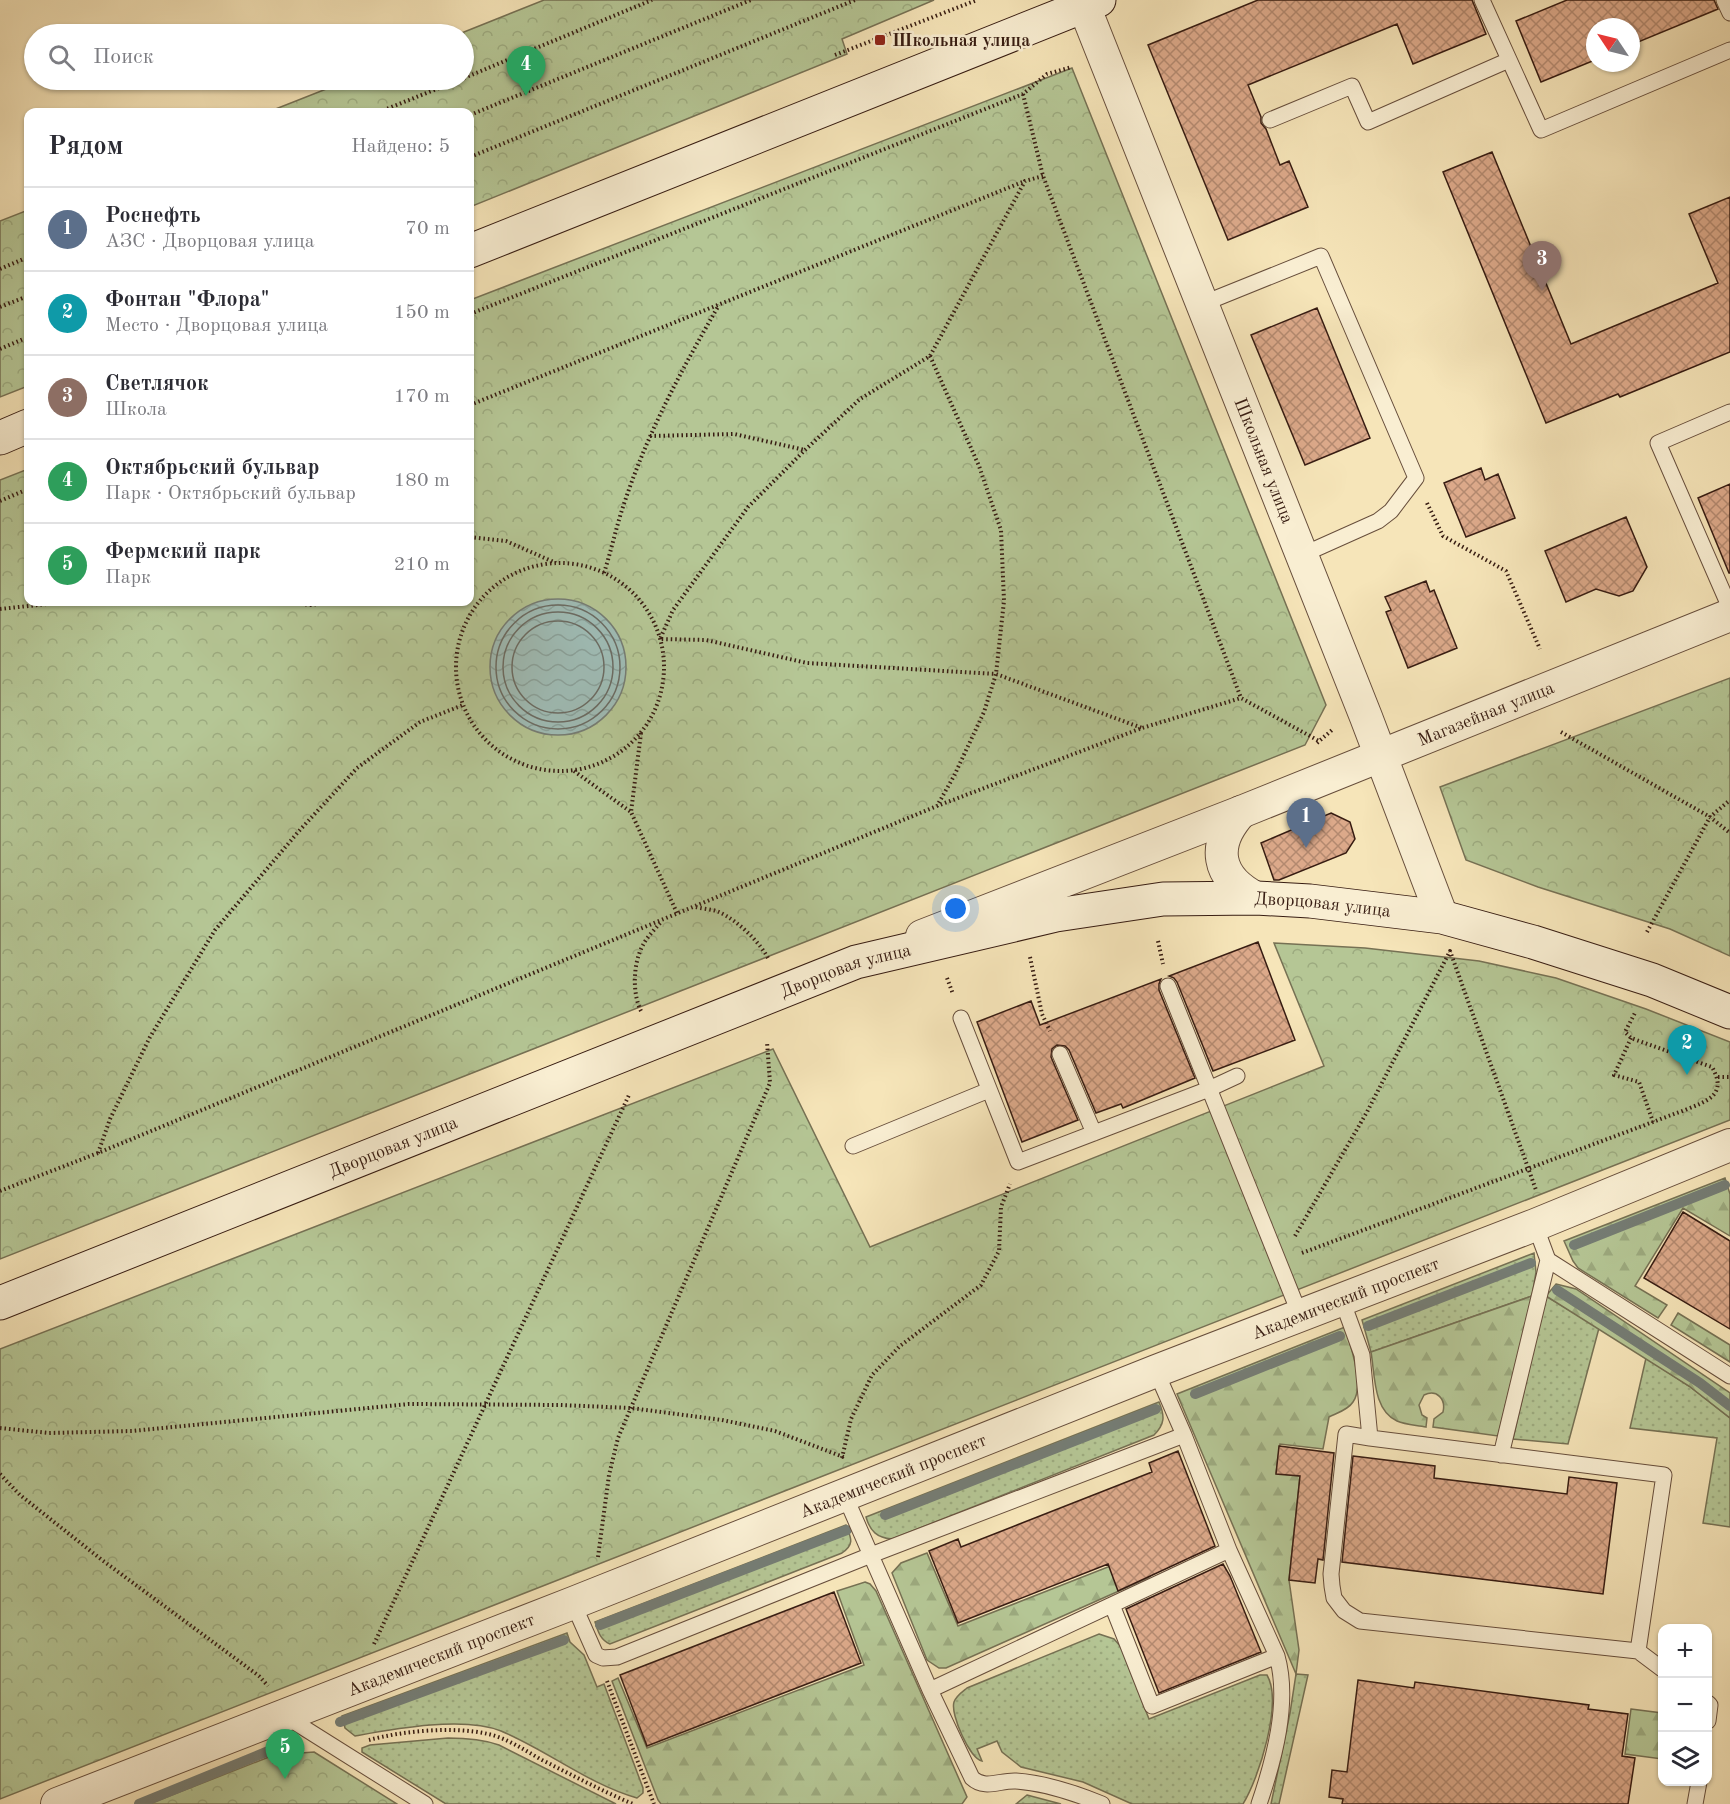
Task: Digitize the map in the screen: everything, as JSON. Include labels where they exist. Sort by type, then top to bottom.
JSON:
[{"type":"main road","points":[[474,249],[1091,3]]},
{"type":"main road","points":[[0,438],[24,428]]},
{"type":"main road","name":"Дворцовая улица","points":[[0,1303],[856,962],[1056,915],[1163,899],[1256,898],[1310,901],[1442,917],[1533,942],[1641,977],[1730,1012]]},
{"type":"street","name":"Школьная улица","points":[[1091,3],[1202,304],[1381,755],[1442,917]]},
{"type":"street","name":"Магазейная улица","points":[[856,962],[1241,812],[1730,615]]},
{"type":"street","points":[[1241,812],[1229,825],[1222,842],[1222,860],[1228,877],[1240,890],[1256,898]]},
{"type":"street","name":"Академический проспект","points":[[57,1804],[845,1496],[1156,1371],[1535,1225],[1730,1145]]},
{"type":"lane","points":[[1482,0],[1541,130],[1730,51]]},
{"type":"lane","points":[[1724,0],[1730,13]]},
{"type":"lane","points":[[1270,120],[1352,86],[1368,122],[1509,60]]},
{"type":"lane","points":[[1202,304],[1321,256],[1416,478],[1391,511],[1378,521],[1302,555]]},
{"type":"lane","points":[[1730,412],[1658,443],[1730,608]]},
{"type":"lane","points":[[1168,986],[1300,1315]]},
{"type":"lane","points":[[961,1018],[1018,1162],[1209,1089],[1237,1076]]},
{"type":"lane","points":[[1060,1054],[1094,1133]]},
{"type":"lane","points":[[853,1146],[989,1090]]},
{"type":"lane","points":[[1501,1455],[1548,1260],[1535,1225]]},
{"type":"lane","points":[[1548,1260],[1730,1377]]},
{"type":"lane","points":[[1342,1300],[1362,1355],[1370,1438]]},
{"type":"lane","points":[[1156,1371],[1281,1670],[1282,1709],[1259,1804]]},
{"type":"lane","points":[[1638,1651],[1664,1475],[1346,1434],[1331,1574],[1334,1598],[1344,1611],[1360,1621],[1638,1651],[1658,1666]]},
{"type":"lane","points":[[573,1603],[596,1655],[610,1659],[871,1555],[1184,1435]]},
{"type":"lane","points":[[845,1496],[964,1765],[977,1783],[985,1785],[1015,1781],[1102,1804]]},
{"type":"lane","points":[[930,1690],[1229,1550]]},
{"type":"lane","points":[[1112,1605],[1152,1706],[1277,1656]]},
{"type":"lane","points":[[285,1715],[425,1804]]},
{"type":"lane","points":[[1695,1804],[1698,1786]]},
{"type":"path","points":[[474,74],[652,0]]},
{"type":"path","points":[[474,113],[751,0]]},
{"type":"path","points":[[474,155],[855,0]]},
{"type":"path","points":[[835,55],[977,0]]},
{"type":"path","points":[[474,312],[1023,94],[1047,74],[1077,66]]},
{"type":"path","points":[[389,108],[434,90]]},
{"type":"path","points":[[1023,94],[1043,176],[1241,698],[1320,741]]},
{"type":"path","points":[[474,403],[1025,181],[1043,176]]},
{"type":"path","points":[[660,639],[673,610],[748,507],[860,399],[930,356],[1025,181]]},
{"type":"path","points":[[0,269],[24,259]]},
{"type":"path","points":[[0,308],[24,298]]},
{"type":"path","points":[[604,573],[626,499],[650,436],[683,367],[719,305]]},
{"type":"path","points":[[0,349],[24,339]]},
{"type":"path","points":[[930,356],[980,466],[1001,530],[1004,601],[996,674],[984,712],[937,806]]},
{"type":"path","points":[[650,436],[734,434],[805,450]]},
{"type":"path","points":[[1416,478],[1443,536],[1506,571],[1540,649]]},
{"type":"path","points":[[0,501],[24,491]]},
{"type":"path","points":[[474,537],[506,541],[556,563]]},
{"type":"path","points":[[556,563],[589,567],[604,573],[620,582],[639,600],[654,623],[660,639],[664,659],[663,678],[652,716],[627,747],[593,766],[574,771],[554,771],[534,768],[507,757],[484,738],[472,723],[463,705],[457,686],[456,666],[458,647],[464,627],[473,610],[486,595],[509,577],[537,566],[556,563]]},
{"type":"path","points":[[0,609],[28,606]]},
{"type":"path","points":[[660,639],[706,640],[807,663],[996,674],[1142,728]]},
{"type":"path","points":[[0,1191],[98,1153],[937,806],[1142,728],[1241,698]]},
{"type":"path","points":[[98,1153],[110,1119],[150,1037],[215,930],[299,831],[357,768],[420,722],[463,705]]},
{"type":"path","points":[[631,812],[641,732]]},
{"type":"path","points":[[1561,732],[1710,816],[1730,833]]},
{"type":"path","points":[[574,771],[631,812],[677,913]]},
{"type":"path","points":[[1647,933],[1710,816],[1730,800]]},
{"type":"path","points":[[695,907],[719,912],[743,929],[764,950],[774,969]]},
{"type":"path","points":[[645,1020],[637,1003],[635,974],[642,945],[662,921]]},
{"type":"path","points":[[1279,1262],[1366,1112],[1450,951],[1536,1190]]},
{"type":"path","points":[[1030,957],[1042,1014],[1060,1054]]},
{"type":"path","points":[[1279,1262],[1653,1122],[1704,1102],[1713,1096],[1718,1087],[1718,1077],[1712,1067],[1631,1038],[1625,1032],[1641,1002]]},
{"type":"path","points":[[1631,1038],[1614,1075],[1639,1082],[1653,1122]]},
{"type":"path","points":[[598,1558],[609,1475],[618,1438],[770,1083],[767,1042]]},
{"type":"path","points":[[1718,1077],[1730,1077]]},
{"type":"path","points":[[371,1650],[488,1404],[629,1095]]},
{"type":"path","points":[[843,1465],[842,1456],[851,1419],[872,1375],[900,1346],[981,1285],[999,1251],[1001,1207],[1018,1162]]},
{"type":"path","points":[[0,1428],[49,1434],[132,1431],[409,1404],[631,1408],[722,1420],[775,1431],[853,1461]]},
{"type":"path","points":[[0,1474],[20,1495],[93,1552],[259,1676],[275,1696],[285,1715]]},
{"type":"path","points":[[608,1683],[654,1804]]},
{"type":"path","points":[[336,1748],[398,1734],[450,1731],[488,1734],[517,1745],[591,1785],[633,1804]]},
{"type":"green space","points":[[544,0],[934,0],[842,39],[847,54],[474,205],[474,108],[278,108],[324,90],[474,90],[474,28]]},
{"type":"green space","points":[[1072,68],[1326,705],[1305,745],[0,1259],[0,480],[24,471],[24,606],[474,606],[474,298]]},
{"type":"green space","points":[[24,212],[24,388],[0,397],[0,221]]},
{"type":"green space","points":[[1730,678],[1730,956],[1670,929],[1538,887],[1466,860],[1440,787]]},
{"type":"green space","points":[[1274,943],[1365,948],[1479,961],[1556,978],[1646,1009],[1730,1042],[1730,1120],[0,1799],[0,1349],[773,1049],[870,1247],[1324,1066]]},
{"type":"green space","points":[[1725,1178],[1730,1194],[1730,1236],[1683,1208],[1635,1286],[1667,1305],[1658,1318],[1578,1268],[1573,1261],[1564,1241]]},
{"type":"green space","points":[[1534,1253],[1536,1272],[1532,1296],[1371,1352],[1362,1320]]},
{"type":"green space","points":[[1556,1284],[1576,1289],[1730,1393],[1730,1418],[1689,1386],[1546,1296]]},
{"type":"green space","points":[[1532,1296],[1498,1436],[1433,1427],[1434,1419],[1443,1412],[1444,1407],[1440,1396],[1433,1393],[1424,1395],[1419,1405],[1422,1415],[1427,1418],[1426,1427],[1397,1421],[1383,1409],[1376,1391],[1371,1352]]},
{"type":"green space","points":[[1546,1296],[1599,1328],[1568,1444],[1513,1439]]},
{"type":"green space","points":[[1678,1313],[1730,1345],[1730,1362],[1671,1325]]},
{"type":"green space","points":[[1345,1327],[1357,1376],[1358,1386],[1353,1402],[1329,1417],[1323,1449],[1280,1444],[1276,1473],[1300,1476],[1289,1580],[1299,1650],[1296,1674],[1177,1394]]},
{"type":"green space","points":[[1646,1358],[1689,1386],[1730,1418],[1730,1527],[1703,1523],[1717,1438],[1630,1428]]},
{"type":"green space","points":[[1159,1402],[1163,1420],[1154,1435],[892,1539],[878,1535],[868,1522],[866,1517]]},
{"type":"green space","points":[[846,1525],[851,1540],[849,1547],[842,1553],[610,1644],[598,1632],[595,1622]]},
{"type":"green space","points":[[1151,1550],[1154,1573],[1148,1578],[946,1668],[939,1668],[927,1660],[892,1573],[901,1563],[927,1553],[958,1626]]},
{"type":"green space","points":[[865,1582],[876,1591],[967,1797],[962,1804],[661,1804],[612,1681],[618,1678],[647,1748],[864,1665],[837,1591]]},
{"type":"green space","points":[[567,1633],[570,1642],[584,1655],[597,1687],[604,1684],[643,1788],[643,1793],[637,1798],[585,1776],[501,1731],[485,1727],[468,1724],[428,1725],[355,1736],[345,1728],[342,1716]]},
{"type":"green space","points":[[1099,1634],[1114,1639],[1121,1647],[1149,1719],[1260,1675],[1267,1675],[1271,1687],[1271,1721],[1256,1777],[1243,1804],[1132,1804],[1083,1782],[1021,1767],[1002,1752],[997,1741],[977,1749],[982,1761],[972,1753],[955,1716],[954,1702],[959,1694],[967,1688]]},
{"type":"green space","points":[[1296,1674],[1308,1675],[1279,1804],[1271,1804],[1290,1713]]},
{"type":"green space","points":[[1631,1709],[1658,1712],[1658,1758],[1625,1754]]},
{"type":"green space","points":[[448,1738],[474,1739],[499,1745],[616,1804],[446,1804],[362,1752],[362,1748],[370,1745]]},
{"type":"green space","points":[[314,1752],[397,1804],[149,1804],[274,1755]]},
{"type":"green space","points":[[1027,1795],[1061,1804],[1016,1804]]},
{"type":"water","points":[[558,599],[584,604],[596,610],[606,619],[615,629],[621,641],[626,667],[621,693],[615,705],[606,715],[596,724],[584,730],[558,735],[532,730],[520,724],[510,715],[501,705],[495,693],[490,667],[495,641],[501,629],[510,619],[520,610],[532,604]]},
{"type":"building","points":[[1258,0],[1472,0],[1486,34],[1413,64],[1397,24],[1248,85],[1261,117],[1261,123],[1266,129],[1280,165],[1289,161],[1308,207],[1228,240],[1148,45]]},
{"type":"building","points":[[1567,0],[1714,0],[1718,9],[1640,41],[1640,18],[1586,18],[1586,64],[1541,82],[1516,21]]},
{"type":"building","points":[[1492,152],[1571,344],[1718,283],[1689,214],[1730,197],[1730,352],[1620,397],[1618,394],[1546,423],[1443,172]]},
{"type":"building","points":[[1317,308],[1370,438],[1305,465],[1251,335]]},
{"type":"building","points":[[1481,468],[1485,480],[1498,474],[1515,518],[1466,537],[1444,483]]},
{"type":"building","points":[[1730,484],[1730,573],[1729,573],[1698,498]]},
{"type":"building","points":[[1626,517],[1647,567],[1633,591],[1619,596],[1596,589],[1566,602],[1545,551]]},
{"type":"building","points":[[1426,581],[1430,592],[1434,590],[1457,648],[1408,668],[1386,612],[1391,610],[1385,597]]},
{"type":"building","points":[[1331,813],[1350,822],[1355,839],[1346,853],[1274,880],[1261,843]]},
{"type":"building","points":[[1258,942],[1295,1040],[1213,1071],[1177,982],[1169,976]]},
{"type":"building","points":[[1161,979],[1159,990],[1195,1078],[1123,1108],[1121,1104],[1096,1113],[1069,1050],[1065,1046],[1057,1045],[1052,1049],[1051,1057],[1078,1120],[1022,1142],[977,1022],[1031,1001],[1040,1025]]},
{"type":"building","points":[[1683,1212],[1730,1241],[1730,1329],[1644,1278]]},
{"type":"building","points":[[1279,1446],[1334,1453],[1323,1560],[1318,1559],[1315,1583],[1289,1580],[1300,1476],[1276,1474]]},
{"type":"building","points":[[1178,1451],[1215,1546],[1118,1591],[1108,1564],[958,1623],[929,1551],[958,1539],[961,1547],[1152,1472],[1149,1463]]},
{"type":"building","points":[[1353,1456],[1435,1466],[1434,1478],[1567,1494],[1569,1477],[1617,1483],[1603,1594],[1342,1562]]},
{"type":"building","points":[[1223,1564],[1261,1652],[1159,1693],[1126,1609]]},
{"type":"building","points":[[834,1592],[861,1663],[647,1746],[620,1675]]},
{"type":"building","points":[[1358,1680],[1414,1688],[1415,1682],[1589,1705],[1588,1709],[1628,1714],[1622,1756],[1635,1758],[1628,1804],[1342,1804],[1343,1799],[1329,1797],[1332,1770],[1347,1772]]},
{"type":"waterway","points":[[1574,1245],[1725,1185]]},
{"type":"waterway","points":[[1368,1326],[1531,1263]]},
{"type":"waterway","points":[[1557,1290],[1700,1383],[1730,1406]]},
{"type":"waterway","points":[[1195,1394],[1340,1336]]},
{"type":"waterway","points":[[885,1515],[1156,1409]]},
{"type":"waterway","points":[[600,1625],[847,1530]]},
{"type":"waterway","points":[[340,1722],[564,1640]]},
{"type":"waterway","points":[[139,1804],[271,1750]]},
{"type":"place","name":"Школьная улица","points":[[880,40]]},
{"type":"place","name":"Октябрьский бульвар","points":[[526,96]]},
{"type":"place","name":"Светлячок","points":[[1542,291]]},
{"type":"place","name":"Роснефть","points":[[1306,848]]},
{"type":"place","name":"Фонтан \"Флора\"","points":[[1687,1075]]},
{"type":"place","name":"Фермский парк","points":[[285,1779]]}]
